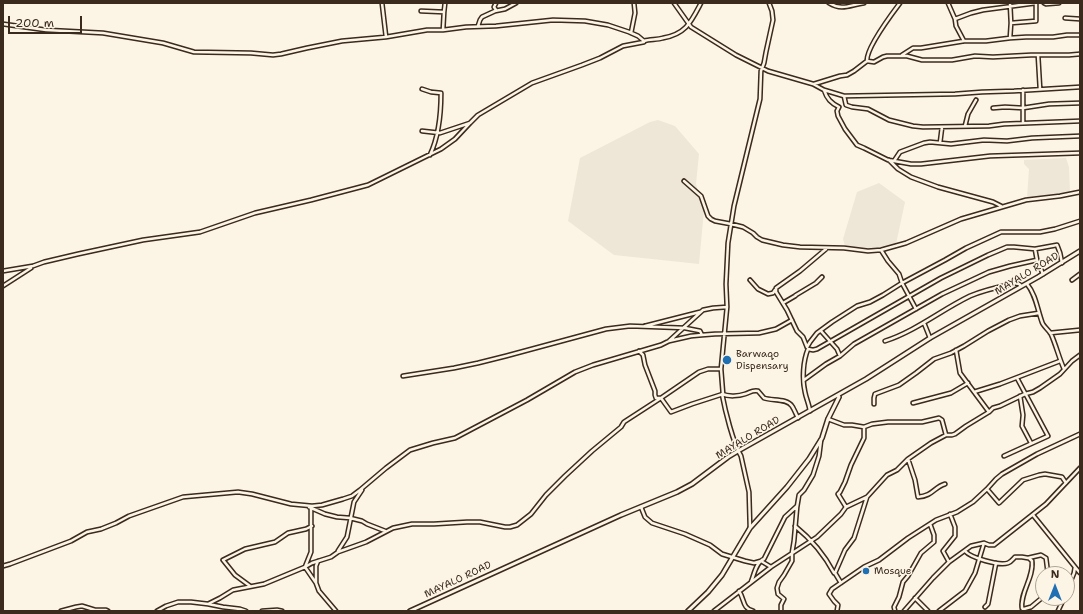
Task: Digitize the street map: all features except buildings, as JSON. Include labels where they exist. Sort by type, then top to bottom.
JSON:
[{"type":"street","points":[[382,3],[386,37]]},
{"type":"street","points":[[443,30],[445,3]]},
{"type":"street","points":[[496,3],[494,7],[496,10]]},
{"type":"street","points":[[478,26],[482,16],[496,10],[504,9],[516,3]]},
{"type":"street","points":[[631,33],[635,13],[634,3]]},
{"type":"street","points":[[674,3],[689,25],[732,53],[768,71],[813,84],[824,90],[844,96],[955,94],[1080,87]]},
{"type":"street","points":[[3,271],[33,266],[84,252],[150,239],[200,232],[255,213],[352,190],[374,182],[448,145],[470,123],[484,112],[532,83],[594,60],[624,46],[648,40],[666,38],[677,34],[689,25],[701,3]]},
{"type":"street","points":[[750,528],[749,492],[741,456],[738,451],[722,394],[721,369],[727,307],[726,273],[731,224],[760,99],[761,70],[763,68],[773,20],[769,3]]},
{"type":"street","points":[[829,3],[836,7],[843,8],[864,3]]},
{"type":"street","points":[[813,84],[847,75],[858,69],[867,61],[867,56],[879,32],[900,3]]},
{"type":"street","points":[[948,3],[955,19],[956,26],[964,41]]},
{"type":"street","points":[[955,19],[971,13],[1010,4],[1036,3],[1036,21],[1011,23]]},
{"type":"street","points":[[1044,3],[1060,3]]},
{"type":"street","points":[[1010,4],[1010,38]]},
{"type":"street","points":[[421,11],[444,12]]},
{"type":"street","points":[[1065,18],[1080,19]]},
{"type":"street","points":[[3,24],[30,29],[90,32],[112,35],[163,43],[194,52],[273,55],[342,41],[386,37],[427,30],[560,20],[585,21],[618,28],[638,36],[644,41]]},
{"type":"street","points":[[901,56],[913,48],[964,41],[986,42],[1010,38],[1080,35]]},
{"type":"street","points":[[867,61],[874,62],[883,57],[901,56],[922,60],[952,60],[976,56],[993,57],[1080,54]]},
{"type":"street","points":[[1038,55],[1040,89]]},
{"type":"street","points":[[422,88],[431,92],[441,93],[441,111],[434,146],[430,155]]},
{"type":"street","points":[[824,90],[826,98],[831,103],[839,107],[846,105],[868,109],[889,120],[923,126],[989,126],[1080,121]]},
{"type":"street","points":[[1023,90],[1023,123]]},
{"type":"street","points":[[844,96],[846,105]]},
{"type":"street","points":[[965,126],[968,114],[976,100]]},
{"type":"street","points":[[993,108],[1023,108],[1050,104],[1080,103]]},
{"type":"street","points":[[839,107],[837,111],[838,116],[845,129],[857,145],[888,160],[898,169],[911,177],[938,187],[993,202],[1002,206]]},
{"type":"street","points":[[422,131],[440,133],[470,123]]},
{"type":"street","points":[[940,143],[942,127]]},
{"type":"street","points":[[894,161],[898,153],[930,142],[951,144],[984,140],[1007,141],[1032,138],[1080,136]]},
{"type":"street","points":[[888,160],[921,164],[990,156],[1080,153]]},
{"type":"street","points":[[684,181],[701,196],[708,216],[711,219],[743,227],[753,232],[757,237],[773,243],[800,247],[827,249],[844,248],[868,251],[880,250],[906,243],[961,219],[1002,206],[1026,200],[1080,192]]},
{"type":"street","points":[[810,412],[804,380],[805,357],[810,342],[820,331],[832,322],[966,248],[1000,232],[1040,232],[1080,221]]},
{"type":"street","points":[[775,290],[797,331],[803,337],[808,348],[813,350],[818,349],[909,296],[963,267],[1000,250],[1014,247],[1035,249],[1057,245],[1062,263]]},
{"type":"street","points":[[750,280],[758,289],[768,294],[773,292],[776,288],[827,249]]},
{"type":"street","points":[[1035,249],[1037,260],[1043,274]]},
{"type":"street","points":[[880,250],[900,274],[902,283],[916,309]]},
{"type":"street","name":"MAYALO ROAD","points":[[410,611],[621,514],[677,492],[692,484],[738,451],[810,412],[866,379],[930,338],[1027,284],[1080,251]]},
{"type":"street","points":[[804,380],[840,356],[854,344],[942,294],[989,272],[1037,260]]},
{"type":"street","points":[[3,286],[33,266]]},
{"type":"street","points":[[1072,280],[1080,274]]},
{"type":"street","points":[[783,303],[822,277]]},
{"type":"street","points":[[885,341],[898,337],[981,291],[1012,284],[1021,286]]},
{"type":"street","points":[[1027,284],[1032,289],[1042,324],[1050,333],[1064,369]]},
{"type":"street","points":[[643,327],[713,308],[727,307]]},
{"type":"street","points":[[669,341],[700,312]]},
{"type":"street","points":[[874,404],[875,394],[899,385],[934,359],[956,350],[1009,320],[1020,316],[1039,313]]},
{"type":"street","points":[[3,566],[71,541],[87,532],[109,526],[129,516],[183,497],[238,492],[306,506],[322,505],[343,499],[352,496],[410,450],[455,438],[527,400],[575,372],[669,341],[691,336],[766,332],[776,329],[792,320]]},
{"type":"street","points":[[924,323],[930,338]]},
{"type":"street","points":[[403,376],[492,360],[606,329],[630,326],[684,328],[700,331],[702,336]]},
{"type":"street","points":[[1050,333],[1080,330]]},
{"type":"street","points":[[820,331],[831,341],[840,356]]},
{"type":"street","points":[[956,350],[960,373],[989,412]]},
{"type":"street","points":[[639,351],[643,355],[645,366],[655,391],[656,398],[661,398],[671,412],[722,394],[727,396],[739,396],[752,390],[758,391],[764,398],[789,403],[798,418]]},
{"type":"street","points":[[714,611],[771,567],[812,540],[846,507],[867,497],[887,475],[897,470],[908,459],[930,442],[946,435],[955,434],[993,408],[1040,388],[1060,374],[1072,360],[1080,355]]},
{"type":"street","points":[[974,392],[1017,378],[1060,361]]},
{"type":"street","points":[[208,604],[233,590],[264,584],[312,563],[331,557],[338,552],[366,542],[393,528],[417,524],[480,522],[505,527],[517,525],[531,514],[546,495],[560,481],[592,451],[621,427],[624,422],[699,372],[708,369],[721,369]]},
{"type":"street","points":[[1004,456],[1048,436],[1017,378]]},
{"type":"street","points":[[914,403],[951,394],[968,383]]},
{"type":"street","points":[[781,611],[781,605],[784,599],[778,594],[777,588],[792,561],[799,495],[804,490],[813,475],[819,456],[822,438],[828,419],[839,397],[838,395]]},
{"type":"street","points":[[1020,396],[1023,415],[1022,424],[1031,443]]},
{"type":"street","points":[[828,419],[844,425],[864,427],[872,424],[888,422],[922,422],[939,418],[942,420],[946,435]]},
{"type":"street","points":[[846,507],[838,494],[845,482],[851,465],[864,438],[864,427]]},
{"type":"street","points":[[838,611],[838,605],[829,594],[832,589],[864,566],[879,560],[908,538],[936,520],[957,512],[973,502],[996,479],[1008,471],[1038,454],[1080,434]]},
{"type":"street","points":[[688,611],[708,592],[722,575],[750,528],[797,475],[822,438]]},
{"type":"street","points":[[908,459],[919,497],[931,494],[938,487],[945,484]]},
{"type":"street","points":[[904,611],[949,562],[971,546],[984,543],[994,545],[1046,504],[1080,468]]},
{"type":"street","points":[[987,489],[999,502],[1023,480],[1038,475],[1045,474],[1062,477],[1066,483]]},
{"type":"street","points":[[338,552],[348,537],[350,518],[354,502],[366,484]]},
{"type":"street","points":[[835,573],[845,550],[854,538],[867,497]]},
{"type":"street","points":[[750,583],[757,566],[764,559],[785,517],[797,505]]},
{"type":"street","points":[[306,506],[325,514],[362,521],[366,524],[386,531]]},
{"type":"street","points":[[641,507],[645,517],[652,522],[710,545],[722,554],[754,563],[761,561],[771,567]]},
{"type":"street","points":[[305,567],[311,552],[311,508]]},
{"type":"street","points":[[949,562],[943,551],[955,536],[950,514]]},
{"type":"street","points":[[1033,515],[1074,566]]},
{"type":"street","points":[[894,611],[903,582],[921,553],[934,542],[934,535],[930,524]]},
{"type":"street","points":[[251,586],[235,575],[223,560],[245,549],[275,542],[288,532],[306,529],[312,526]]},
{"type":"street","points":[[795,526],[812,540],[828,561],[841,583]]},
{"type":"street","points":[[938,611],[965,591],[968,587],[975,573],[984,543]]},
{"type":"street","points":[[965,551],[979,559],[1008,563],[1017,556],[1028,558],[1041,555],[1046,558],[1047,566]]},
{"type":"street","points":[[1028,558],[1032,561],[1032,569],[1022,599],[1022,608],[1023,610],[1035,604]]},
{"type":"street","points":[[316,583],[316,566],[318,561]]},
{"type":"street","points":[[985,606],[988,604],[996,562]]},
{"type":"street","points":[[305,567],[316,583],[319,591],[336,611]]},
{"type":"street","points":[[1075,567],[1080,573]]},
{"type":"street","points":[[739,591],[742,595],[746,608],[753,611]]},
{"type":"street","points":[[915,598],[928,611]]},
{"type":"street","points":[[157,611],[178,602],[208,604],[223,608],[240,609],[246,611]]},
{"type":"street","points":[[61,611],[82,606],[108,611]]},
{"type":"street","points":[[262,611],[282,611]]},
{"type":"shaded area","points":[[658,120],[675,126],[699,154],[696,184],[704,210],[699,264],[614,255],[568,221],[580,158],[650,122]]},
{"type":"shaded area","points":[[1066,158],[1069,167],[1070,193],[1061,196],[1027,198],[1029,169],[1024,164],[1024,160]]},
{"type":"shaded area","points":[[879,183],[905,202],[896,244],[873,251],[845,246],[843,239],[857,192]]},
{"type":"place","name":"Barwaqo Dispensary","points":[[727,360]]},
{"type":"place","name":"Mosque","points":[[866,571]]}]
